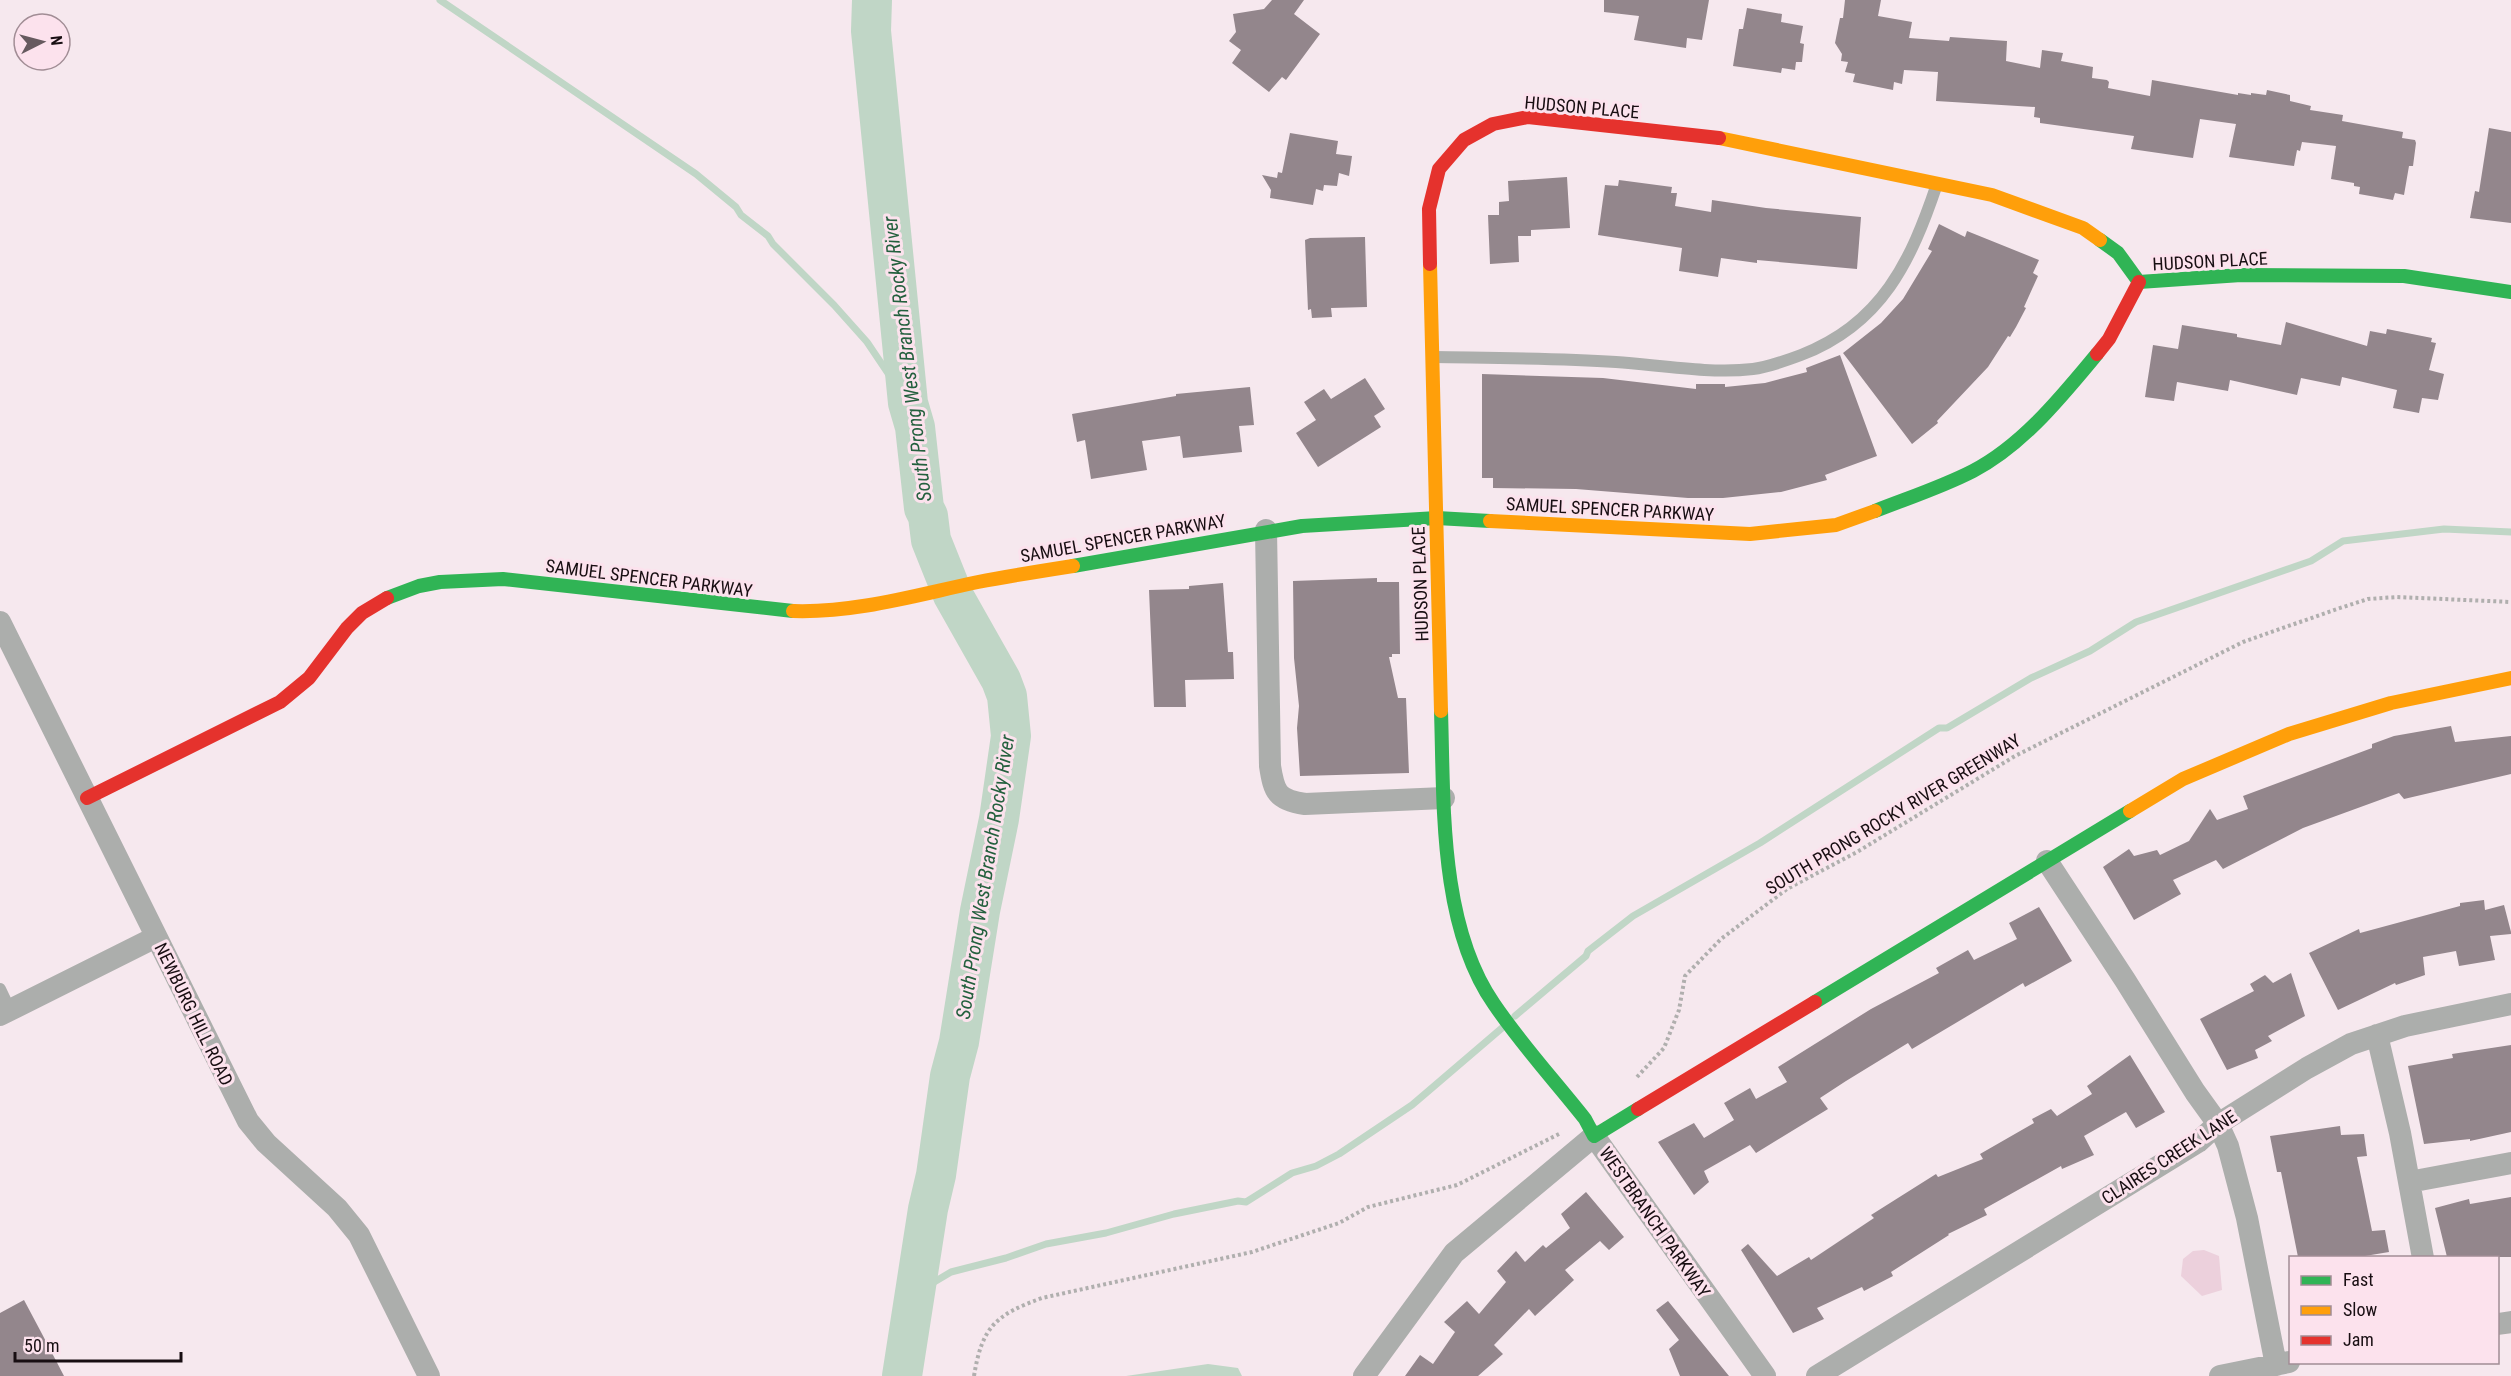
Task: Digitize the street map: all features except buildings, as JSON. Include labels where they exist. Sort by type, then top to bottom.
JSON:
[{"type":"street","name":"HUDSON PLACE","points":[[1590,1128],[1493,1003],[1473,964],[1459,920],[1450,880],[1444,798],[1429,209],[1439,170],[1464,140],[1492,124],[1528,117],[1727,139],[1992,195],[2083,228],[2118,253],[2139,282],[2241,275],[2404,276],[2511,292]]},
{"type":"street","name":"SAMUEL SPENCER PARKWAY","points":[[87,798],[280,702],[317,669],[356,618],[380,602],[419,586],[461,578],[493,578],[798,612],[846,610],[979,582],[1266,530],[1302,526],[1437,518],[1750,534],[1836,525],[1928,491],[1975,470],[2022,436],[2060,398],[2109,339],[2139,282]]},
{"type":"street","points":[[1266,530],[1270,766],[1277,792],[1281,797],[1292,802],[1305,804],[1444,798]]},
{"type":"street","name":"NEWBURG HILL ROAD","points":[[0,622],[248,1121],[266,1143],[337,1208],[359,1234],[429,1376]]},
{"type":"street","points":[[1590,1128],[2183,779],[2289,734],[2391,703],[2511,678]]},
{"type":"street","points":[[2047,861],[2195,1092],[2218,1124],[2228,1146],[2283,1364],[2220,1376]]},
{"type":"street","points":[[5,1012],[156,937]]},
{"type":"street","name":"CLAIRES CREEK LANE","points":[[1817,1376],[2199,1142],[2218,1124],[2307,1068],[2351,1044],[2405,1026],[2511,1004]]},
{"type":"street","points":[[2377,1035],[2423,1256]]},
{"type":"street","name":"WESTBRANCH PARKWAY","points":[[1364,1376],[1454,1253],[1590,1128],[1765,1376]]},
{"type":"street","points":[[2409,1182],[2511,1163]]},
{"type":"lane","points":[[1433,357],[1565,359],[1711,369],[1753,369],[1780,363],[1828,345],[1870,313],[1897,277],[1920,232],[1937,184]]},
{"type":"lane","points":[[0,989],[5,1012]]},
{"type":"path","name":"SOUTH PRONG ROCKY RIVER GREENWAY","points":[[1633,1081],[1664,1047],[1679,1010],[1685,976],[1721,939],[1787,889],[1857,852],[2016,756],[2243,642],[2337,609],[2368,600],[2397,597],[2511,602]]},
{"type":"path","points":[[974,1376],[978,1352],[986,1332],[1001,1317],[1017,1307],[1042,1298],[1252,1252],[1339,1223],[1368,1207],[1457,1185],[1590,1128]]},
{"type":"shaded area","points":[[2204,1250],[2219,1256],[2222,1290],[2202,1296],[2181,1276],[2183,1259],[2193,1251]]},
{"type":"shaded area","points":[[1208,1364],[1238,1368],[1242,1376],[1126,1376]]},
{"type":"waterway","points":[[440,0],[696,174],[736,207],[741,215],[768,236],[773,244],[867,342],[908,403]]},
{"type":"waterway","name":"South Prong West Branch Rocky River","points":[[872,0],[871,31],[908,403],[915,427],[924,508],[928,516],[931,540],[953,595],[1001,680],[1007,696],[1011,736],[999,819],[980,911],[959,1042],[950,1076],[936,1175],[928,1209],[902,1376]]},
{"type":"waterway","points":[[1515,1016],[1586,956],[1588,951],[1633,916],[1760,843],[1939,728],[1947,728],[2031,678],[2090,651],[2136,622],[2311,561],[2343,541],[2444,529],[2511,532]]},
{"type":"waterway","points":[[914,1294],[951,1272],[1006,1258],[1046,1244],[1106,1233],[1174,1214],[1238,1201],[1246,1202],[1292,1173],[1316,1166],[1339,1154],[1412,1105],[1502,1028]]},
{"type":"traffic: fast","points":[[2100,240],[2118,253],[2139,282],[2241,275],[2404,276],[2511,292]]},
{"type":"traffic: fast","points":[[1875,511],[1973,471],[2009,448],[2041,418],[2097,354]]},
{"type":"traffic: fast","points":[[1073,566],[1302,526],[1437,518],[1490,521]]},
{"type":"traffic: fast","points":[[387,598],[419,586],[440,582],[503,579],[793,611]]},
{"type":"traffic: fast","points":[[1441,711],[1448,862],[1463,938],[1476,973],[1504,1019],[1585,1119],[1594,1136],[1638,1109]]},
{"type":"traffic: fast","points":[[1815,1002],[2130,811]]},
{"type":"traffic: slow","points":[[1719,138],[1992,195],[2083,228],[2100,240]]},
{"type":"traffic: slow","points":[[1430,264],[1441,711]]},
{"type":"traffic: slow","points":[[1490,521],[1750,534],[1836,525],[1875,511]]},
{"type":"traffic: slow","points":[[793,611],[863,606],[978,582],[1073,566]]},
{"type":"traffic: slow","points":[[2130,811],[2183,779],[2289,734],[2391,703],[2511,678]]},
{"type":"traffic: jam","points":[[1430,264],[1429,209],[1439,169],[1464,140],[1493,124],[1528,117],[1719,138]]},
{"type":"traffic: jam","points":[[2097,354],[2109,339],[2139,282]]},
{"type":"traffic: jam","points":[[87,798],[280,702],[309,678],[347,628],[362,613],[387,598]]},
{"type":"traffic: jam","points":[[1638,1109],[1815,1002]]}]
